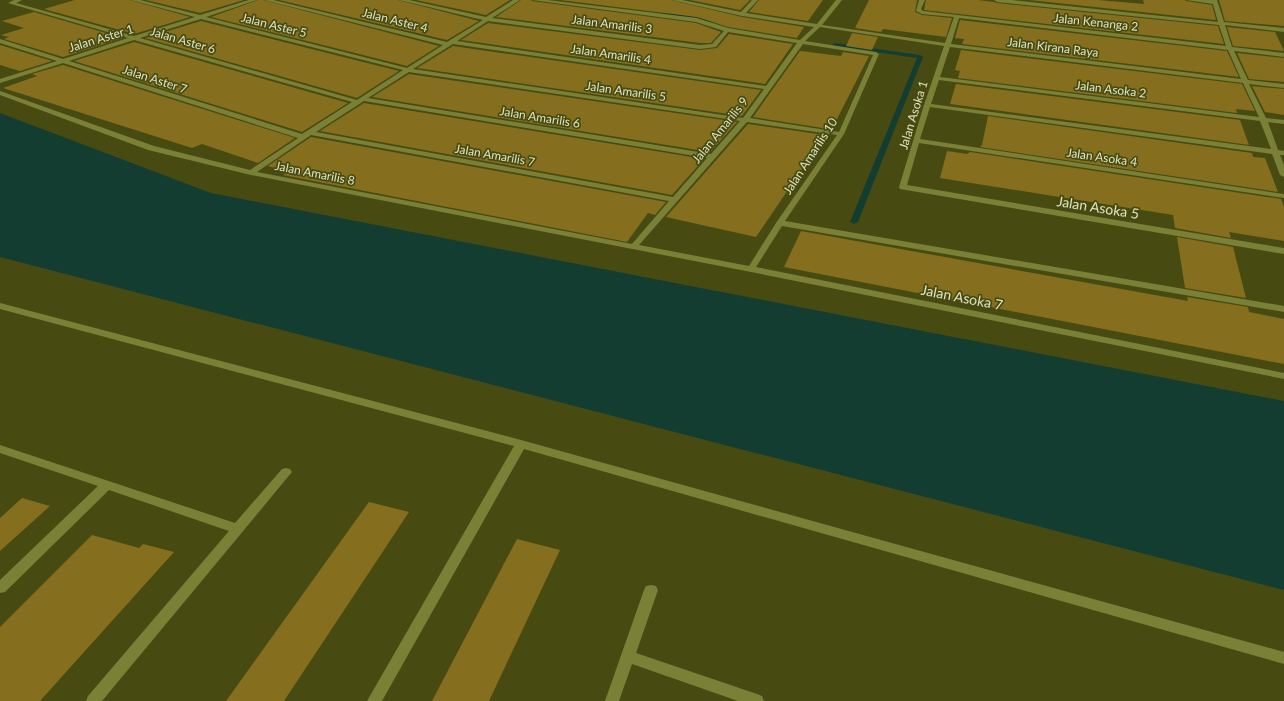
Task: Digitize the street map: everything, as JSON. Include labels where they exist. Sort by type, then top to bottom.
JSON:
[{"type":"street","name":"Jalan Aster 6","points":[[19,0],[11,3],[360,100]]},
{"type":"street","name":"Jalan Aster 5","points":[[134,0],[408,70]]},
{"type":"street","name":"Jalan Aster 1","points":[[0,81],[254,0]]},
{"type":"street","name":"Jalan Aster 4","points":[[267,0],[450,43]]},
{"type":"street","name":"Jalan Amarilis 3","points":[[402,0],[487,19],[706,47],[717,44],[727,30]]},
{"type":"street","points":[[251,173],[360,100],[517,0]]},
{"type":"street","points":[[535,0],[697,20],[727,30],[801,42]]},
{"type":"street","name":"Jalan Kirana Raya","points":[[675,0],[742,14],[946,45],[1284,86]]},
{"type":"street","points":[[742,14],[755,0]]},
{"type":"street","name":"Jalan Amarilis 9","points":[[634,246],[745,120],[801,42],[820,25],[839,0]]},
{"type":"street","name":"Jalan Kenanga 2","points":[[922,0],[918,10],[919,11],[957,17],[1284,55]]},
{"type":"street","points":[[997,0],[1284,30]]},
{"type":"street","points":[[1189,0],[1214,1],[1230,48],[1244,81],[1263,119],[1284,175]]},
{"type":"street","name":"Jalan Asoka 1","points":[[907,188],[903,187],[902,185],[917,142],[946,45],[957,17]]},
{"type":"street","name":"Jalan Aster 7","points":[[0,41],[303,138]]},
{"type":"street","name":"Jalan Amarilis 10","points":[[752,269],[780,223],[841,134],[876,54],[801,42]]},
{"type":"street","name":"Jalan Amarilis 4","points":[[450,43],[767,88]]},
{"type":"street","name":"Jalan Amarilis 5","points":[[408,70],[841,134]]},
{"type":"street","name":"Jalan Asoka 2","points":[[936,78],[1284,122]]},
{"type":"street","name":"Jalan Amarilis 8","points":[[0,93],[151,148],[251,173],[634,246]]},
{"type":"street","name":"Jalan Amarilis 6","points":[[360,100],[713,157]]},
{"type":"street","points":[[927,105],[1284,153]]},
{"type":"street","name":"Jalan Amarilis 7","points":[[310,133],[675,200]]},
{"type":"street","name":"Jalan Asoka 4","points":[[917,142],[1284,196]]},
{"type":"street","name":"Jalan Asoka 5","points":[[907,188],[1284,251]]},
{"type":"street","points":[[780,223],[1284,310]]},
{"type":"street","name":"Jalan Asoka 7","points":[[634,246],[1284,376]]},
{"type":"street","points":[[0,306],[521,444],[1284,658]]},
{"type":"street","points":[[374,701],[521,444]]},
{"type":"street","points":[[0,449],[238,529]]},
{"type":"street","points":[[93,701],[286,472]]},
{"type":"street","points":[[0,588],[108,485]]},
{"type":"street","points":[[612,701],[651,590]]},
{"type":"street","points":[[628,656],[757,701]]},
{"type":"water","points":[[0,113],[211,193],[1284,401],[1284,590],[0,257]]},
{"type":"building","points":[[75,0],[130,0],[190,17],[134,34],[44,9]]},
{"type":"building","points":[[146,0],[244,0],[200,13]]},
{"type":"building","points":[[258,0],[263,0],[439,46],[407,66],[211,17]]},
{"type":"building","points":[[279,0],[398,0],[479,21],[447,40]]},
{"type":"building","points":[[416,0],[510,0],[486,15]]},
{"type":"building","points":[[521,0],[531,0],[696,23],[721,32],[711,43],[700,43],[496,17]]},
{"type":"building","points":[[560,0],[671,0],[742,17],[804,27],[797,38],[728,27],[697,17]]},
{"type":"building","points":[[690,0],[750,0],[740,10]]},
{"type":"building","points":[[759,0],[823,0],[808,21],[749,12]]},
{"type":"building","points":[[869,0],[917,0],[915,12],[922,15],[952,18],[946,37],[883,29],[881,32],[855,28]]},
{"type":"building","points":[[926,0],[978,0],[1218,26],[1224,44],[924,10]]},
{"type":"building","points":[[1029,0],[1098,0],[1144,4],[1143,0],[1185,0],[1212,5],[1216,20]]},
{"type":"building","points":[[1219,0],[1284,0],[1284,26],[1225,21]]},
{"type":"building","points":[[34,12],[123,38],[63,57],[4,39],[9,37],[1,35],[24,28],[2,21]]},
{"type":"building","points":[[960,20],[1227,51],[1239,77],[962,44],[964,39],[955,38]]},
{"type":"building","points":[[201,21],[399,71],[357,98],[145,38]]},
{"type":"building","points":[[488,23],[700,50],[717,48],[729,34],[793,44],[765,84],[461,40]]},
{"type":"building","points":[[1227,27],[1275,32],[1284,51],[1233,46]]},
{"type":"building","points":[[852,33],[878,37],[872,50],[846,46]]},
{"type":"building","points":[[134,42],[348,103],[302,132],[74,61]]},
{"type":"building","points":[[0,45],[52,61],[20,71],[0,65]]},
{"type":"building","points":[[453,46],[761,90],[742,116],[417,68]]},
{"type":"building","points":[[961,50],[1242,84],[1255,111],[1236,109],[1237,113],[958,78],[960,71],[955,70]]},
{"type":"building","points":[[800,51],[841,56],[843,52],[869,56],[835,123],[833,123],[829,129],[753,117]]},
{"type":"building","points":[[1237,53],[1284,58],[1284,82],[1249,79]]},
{"type":"building","points":[[63,65],[295,138],[258,163],[202,144],[192,148],[3,88],[37,76],[32,74]]},
{"type":"building","points":[[409,74],[737,122],[710,152],[372,97]]},
{"type":"building","points":[[956,84],[1240,120],[1249,145],[950,104]]},
{"type":"building","points":[[1252,86],[1284,89],[1284,115],[1265,112]]},
{"type":"building","points":[[364,103],[704,159],[672,195],[320,131]]},
{"type":"building","points":[[988,116],[1252,153],[1253,157],[1265,158],[1278,192],[980,147],[982,145]]},
{"type":"building","points":[[748,124],[825,135],[756,237],[666,217]]},
{"type":"building","points":[[311,137],[666,202],[655,215],[648,213],[627,242],[283,175],[287,172],[268,166]]},
{"type":"building","points":[[947,151],[967,154],[970,152],[1281,199],[1284,207],[1284,241],[1229,232],[1231,238],[1175,228],[1173,215],[940,178]]},
{"type":"building","points":[[801,231],[1188,301],[1187,297],[1248,307],[1249,312],[1284,319],[1284,364],[784,267]]},
{"type":"building","points":[[1177,237],[1233,247],[1246,298],[1185,288]]},
{"type":"building","points":[[22,498],[50,506],[0,551],[0,518]]},
{"type":"building","points":[[369,502],[409,512],[284,701],[226,701]]},
{"type":"building","points":[[92,535],[139,548],[143,544],[174,552],[40,701],[0,701],[0,627]]},
{"type":"building","points":[[517,539],[560,550],[489,701],[432,701]]},
{"type":"waterway","points":[[663,12],[721,23]]},
{"type":"waterway","points":[[835,45],[920,57],[854,222]]}]
